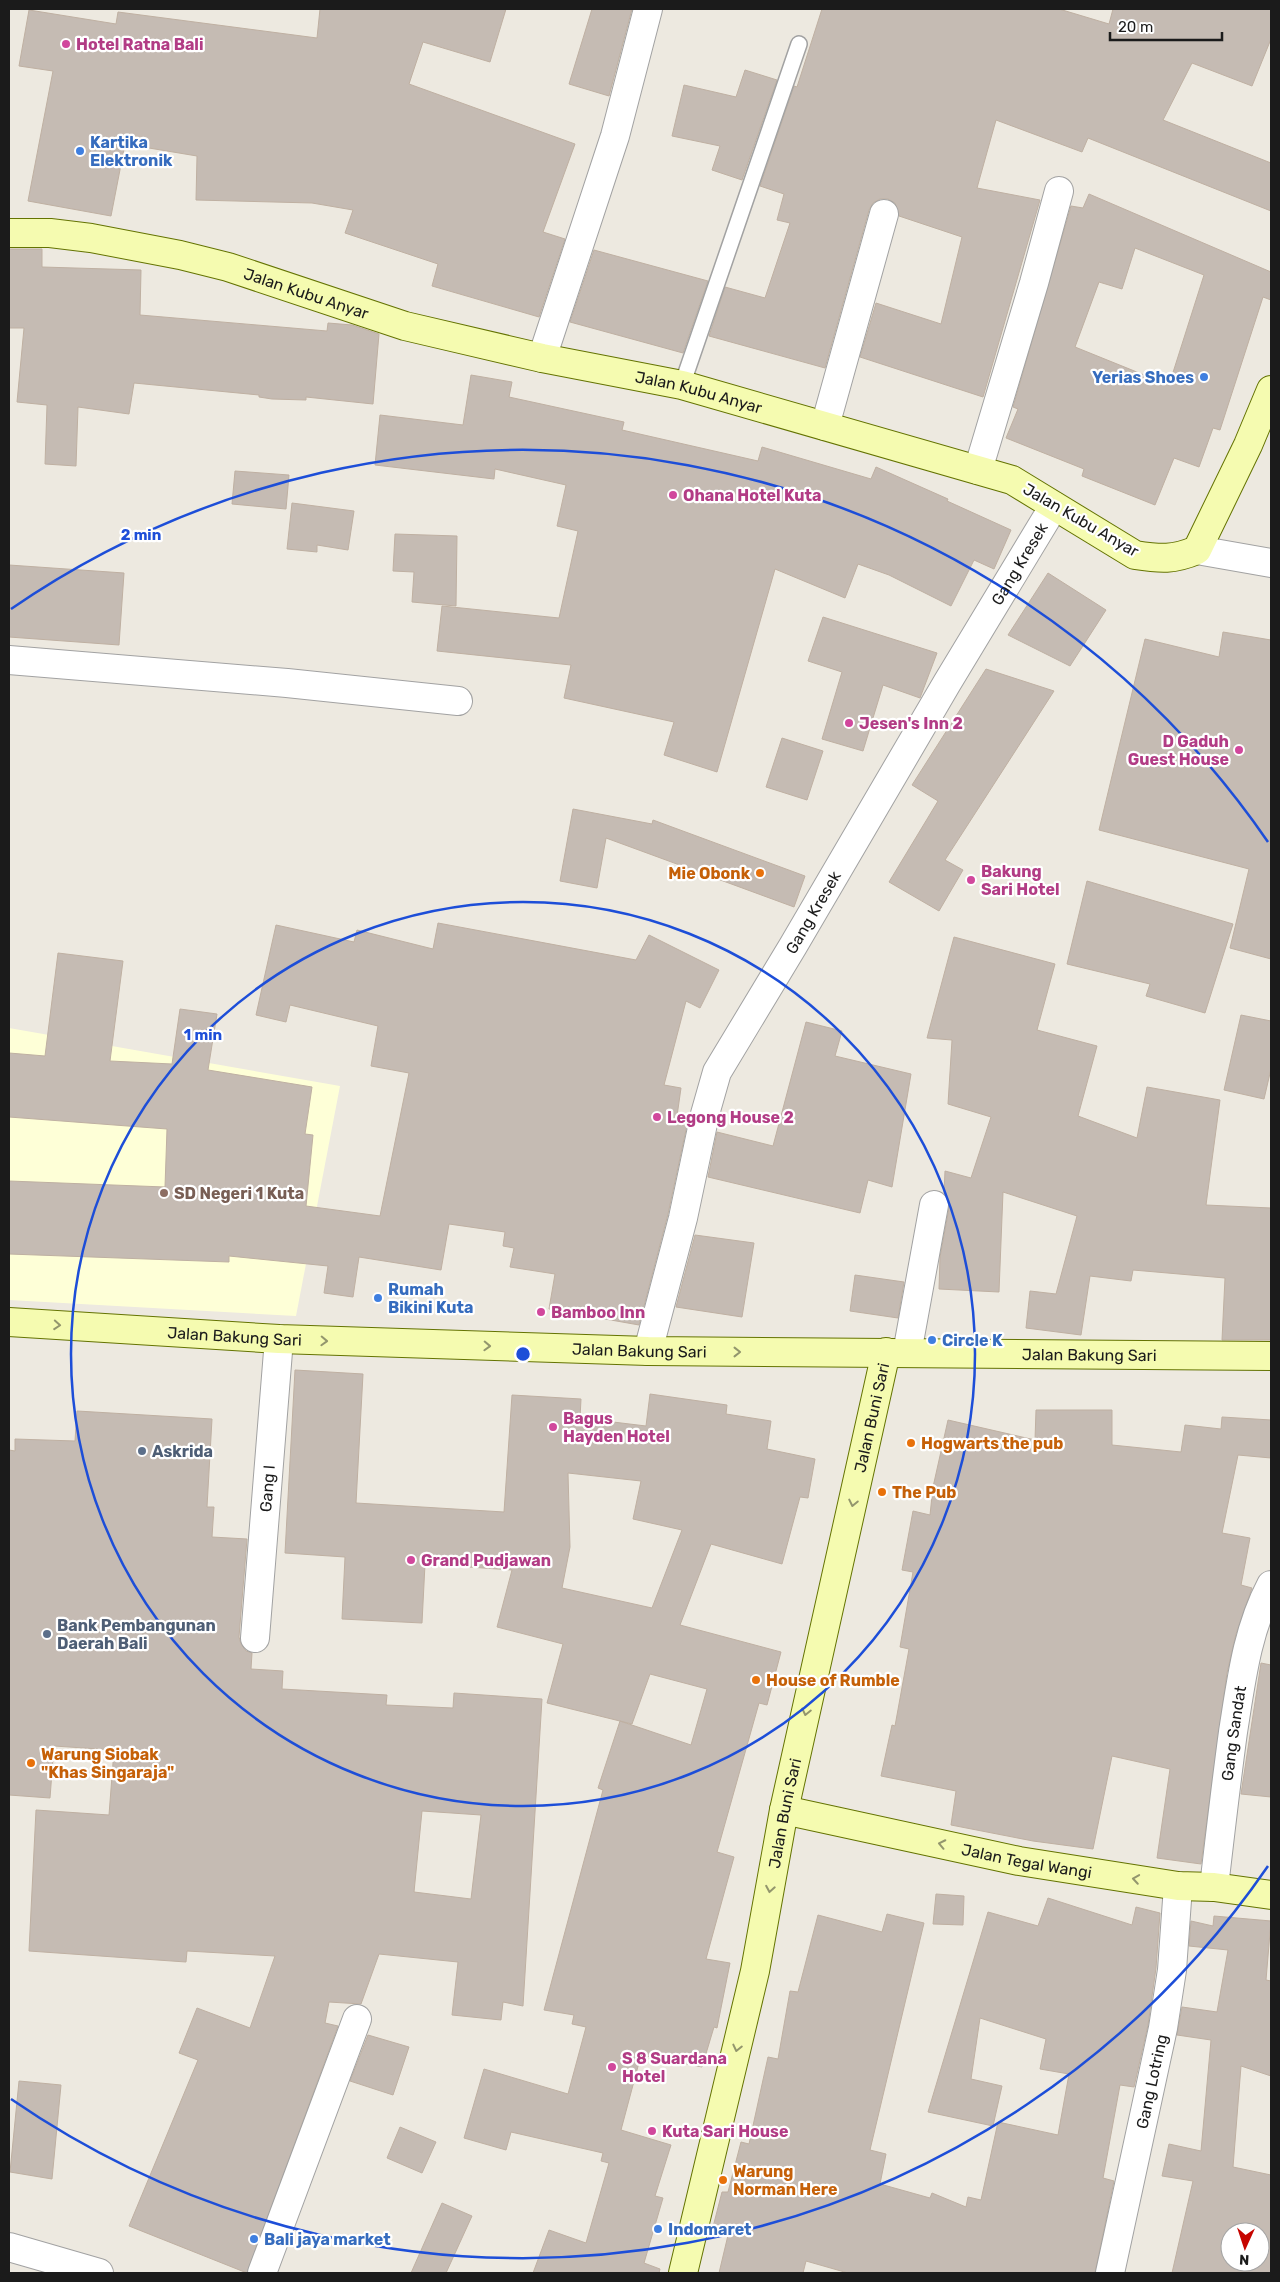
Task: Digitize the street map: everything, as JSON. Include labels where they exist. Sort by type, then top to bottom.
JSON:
[{"type":"main road","name":"Jalan Kubu Anyar","points":[[9,233],[50,233],[91,238],[180,255],[228,268],[405,326],[542,358],[682,385],[1012,480],[1135,555],[1159,559],[1177,558],[1197,550]]},
{"type":"main road","points":[[1197,550],[1248,445],[1271,390]]},
{"type":"main road","name":"Jalan Bakung Sari","points":[[9,1322],[279,1339],[648,1351],[1271,1356]]},
{"type":"main road","name":"Jalan Buni Sari","points":[[683,2273],[755,1971],[784,1810],[896,1352]]},
{"type":"main road","name":"Jalan Tegal Wangi","points":[[784,1810],[1019,1861],[1178,1886],[1214,1887],[1271,1895]]},
{"type":"street","points":[[542,358],[616,136],[648,9]]},
{"type":"street","points":[[978,470],[1034,283],[1058,191]]},
{"type":"street","points":[[825,426],[884,214]]},
{"type":"street","name":"Gang Kresek","points":[[648,1351],[683,1218],[705,1114],[717,1072],[794,946],[947,683],[1054,506]]},
{"type":"street","points":[[1197,550],[1271,563]]},
{"type":"street","points":[[9,660],[224,677],[458,701]]},
{"type":"street","points":[[896,1352],[934,1205]]},
{"type":"street","name":"Gang I","points":[[255,1638],[279,1339]]},
{"type":"street","name":"Gang Sandat","points":[[1214,1887],[1224,1798],[1246,1659],[1260,1605],[1271,1585]]},
{"type":"street","name":"Gang Lotring","points":[[1110,2273],[1163,2028],[1172,1970],[1178,1886]]},
{"type":"street","points":[[262,2273],[357,2019]]},
{"type":"street","points":[[9,2246],[99,2273]]},
{"type":"lane","points":[[682,385],[799,44]]},
{"type":"shaded area","name":"SD Negeri 1 Kuta","points":[[9,1028],[340,1086],[296,1316],[9,1300]]},
{"type":"building","points":[[320,9],[506,9],[490,62],[423,42],[409,84],[575,144],[543,232],[565,239],[539,317],[432,286],[438,264],[345,233],[353,210],[312,203],[196,200],[197,156],[125,144],[111,216],[28,201],[53,71],[19,66],[29,10],[116,24],[118,12],[317,38]]},
{"type":"building","points":[[592,9],[632,9],[609,96],[569,84]]},
{"type":"building","points":[[822,9],[1059,9],[1109,24],[1113,9],[1271,9],[1271,39],[1252,86],[1192,63],[1163,120],[1271,163],[1271,211],[1088,138],[1082,152],[996,120],[977,188],[1040,200],[983,397],[860,357],[876,303],[941,324],[962,237],[899,216],[895,203],[888,199],[880,199],[873,203],[869,210],[825,368],[709,336],[725,287],[765,298],[790,223],[777,220],[784,194],[760,186],[794,86],[797,87]]},
{"type":"building","points":[[745,70],[777,80],[742,180],[712,170],[720,146],[672,136],[684,85],[736,97]]},
{"type":"building","points":[[1089,194],[1271,272],[1271,300],[1263,297],[1220,430],[1213,428],[1199,467],[1174,458],[1155,505],[1082,476],[1084,469],[1006,438],[1018,409],[1013,407],[1071,206],[1083,208]],"holes":[[[1135,248],[1204,275],[1169,385],[1075,347],[1099,282],[1122,289]]]},
{"type":"building","points":[[9,249],[42,249],[42,267],[141,270],[140,315],[327,331],[328,323],[352,325],[379,334],[373,404],[306,397],[306,400],[272,399],[259,397],[259,395],[134,383],[129,414],[78,407],[76,466],[45,464],[47,405],[17,402],[24,328],[9,328]]},
{"type":"building","points":[[594,250],[708,281],[683,353],[570,322]]},
{"type":"building","points":[[471,375],[512,382],[509,397],[624,422],[622,430],[758,461],[762,447],[871,479],[876,467],[1011,530],[994,569],[974,560],[951,606],[889,575],[858,564],[845,598],[775,569],[717,772],[664,755],[674,722],[564,698],[571,665],[437,651],[442,606],[559,618],[578,531],[557,526],[566,485],[495,469],[494,479],[375,465],[380,415],[463,425]]},
{"type":"building","points":[[235,471],[289,475],[286,509],[232,504]]},
{"type":"building","points":[[292,503],[354,511],[348,550],[317,545],[317,552],[287,549]]},
{"type":"building","points":[[395,534],[457,536],[456,606],[412,602],[414,572],[393,571]]},
{"type":"building","points":[[9,565],[124,573],[119,645],[9,637]]},
{"type":"building","points":[[1048,573],[1106,610],[1070,666],[1008,635]]},
{"type":"building","points":[[823,617],[937,653],[920,698],[883,685],[863,751],[822,739],[842,672],[808,661]]},
{"type":"building","points":[[1223,632],[1271,640],[1271,959],[1230,948],[1249,869],[1099,830],[1145,639],[1219,657]]},
{"type":"building","points":[[986,669],[1054,691],[945,860],[963,870],[939,911],[889,882],[938,801],[912,785]]},
{"type":"building","points":[[782,738],[823,751],[807,800],[766,787]]},
{"type":"building","points":[[573,809],[652,824],[653,820],[805,876],[794,907],[606,838],[597,888],[560,881]]},
{"type":"building","points":[[1087,881],[1233,924],[1205,1013],[1146,996],[1150,984],[1067,964]]},
{"type":"building","points":[[438,923],[636,960],[649,935],[719,970],[700,1008],[686,1001],[664,1085],[681,1088],[676,1123],[687,1125],[668,1214],[639,1325],[549,1309],[555,1274],[510,1267],[514,1248],[503,1246],[505,1232],[449,1224],[441,1270],[359,1257],[353,1297],[324,1293],[328,1266],[229,1256],[229,1262],[9,1254],[9,1181],[165,1187],[167,1129],[9,1117],[9,1053],[45,1056],[58,953],[123,961],[110,1061],[172,1064],[180,1009],[217,1014],[208,1070],[312,1087],[305,1134],[313,1135],[306,1206],[380,1216],[409,1073],[371,1066],[378,1026],[290,1005],[286,1022],[256,1015],[276,925],[354,942],[357,930],[433,949]]},
{"type":"building","points":[[954,937],[1055,964],[1037,1030],[1097,1046],[1078,1116],[1137,1138],[1147,1087],[1220,1100],[1206,1205],[1271,1208],[1271,1340],[1222,1340],[1225,1278],[1133,1270],[1131,1281],[1090,1276],[1081,1335],[1026,1328],[1030,1291],[1056,1294],[1077,1216],[1003,1192],[999,1292],[939,1289],[940,1257],[949,1208],[948,1199],[944,1193],[945,1171],[971,1178],[991,1117],[948,1104],[952,1040],[927,1038]]},
{"type":"building","points":[[1241,1015],[1271,1021],[1271,1069],[1264,1099],[1224,1090]]},
{"type":"building","points":[[806,1022],[842,1031],[835,1056],[911,1074],[892,1187],[868,1180],[860,1213],[708,1177],[717,1132],[773,1146]]},
{"type":"building","points":[[695,1235],[754,1243],[742,1317],[676,1307]]},
{"type":"building","points":[[855,1275],[904,1282],[898,1318],[850,1311]]},
{"type":"building","points":[[295,1370],[363,1374],[356,1503],[504,1512],[512,1395],[581,1399],[580,1418],[646,1426],[650,1394],[727,1405],[726,1414],[771,1421],[767,1449],[815,1459],[808,1498],[800,1497],[782,1564],[711,1544],[680,1625],[781,1652],[767,1705],[759,1703],[717,1852],[734,1857],[706,1959],[730,1963],[717,2028],[714,2027],[702,2067],[641,2055],[621,2130],[671,2145],[655,2196],[663,2198],[644,2263],[660,2269],[659,2273],[533,2273],[549,2230],[586,2243],[609,2163],[601,2161],[603,2153],[511,2132],[506,2150],[464,2138],[484,2069],[568,2094],[586,2027],[572,2024],[574,2015],[544,2010],[603,1790],[598,1788],[620,1721],[547,1703],[563,1644],[497,1627],[512,1570],[425,1564],[422,1623],[342,1619],[345,1557],[285,1553]],"holes":[[[568,1473],[641,1481],[633,1519],[682,1530],[652,1608],[562,1588],[570,1547]],[[650,1674],[707,1689],[691,1745],[620,1721],[632,1724]]]},
{"type":"building","points":[[1036,1410],[1112,1410],[1112,1445],[1181,1452],[1185,1425],[1221,1429],[1222,1417],[1271,1420],[1271,1458],[1238,1455],[1222,1533],[1250,1538],[1241,1585],[1252,1588],[1236,1634],[1227,1673],[1201,1864],[1157,1858],[1170,1769],[1112,1756],[1093,1849],[1033,1841],[951,1825],[956,1791],[881,1776],[892,1725],[895,1726],[909,1649],[900,1647],[913,1572],[902,1570],[913,1511],[930,1515],[933,1487],[948,1420],[1035,1440]]},
{"type":"building","points":[[77,1411],[212,1419],[207,1507],[214,1507],[212,1537],[247,1539],[239,1637],[246,1651],[252,1653],[251,1669],[283,1671],[282,1689],[387,1695],[386,1705],[453,1708],[454,1693],[542,1699],[523,2006],[503,2002],[501,2020],[452,2015],[458,1962],[379,1954],[361,2004],[329,2002],[325,2023],[338,2026],[247,2273],[129,2226],[198,2060],[179,2053],[197,2008],[250,2028],[275,1956],[187,1951],[186,1962],[29,1951],[36,1810],[109,1815],[114,1750],[54,1746],[50,1798],[9,1795],[9,1450],[15,1451],[15,1439],[75,1441]],"holes":[[[422,1811],[481,1815],[471,1899],[414,1892]]]},
{"type":"building","points":[[1261,1663],[1271,1665],[1271,1797],[1241,1794]]},
{"type":"building","points":[[936,1894],[964,1896],[963,1925],[933,1924]]},
{"type":"building","points":[[1048,1898],[1132,1925],[1136,1907],[1160,1913],[1156,1968],[1148,2025],[1134,2087],[1120,2085],[1103,2178],[1114,2181],[1095,2273],[848,2273],[806,2261],[803,2273],[719,2273],[729,2231],[713,2227],[722,2192],[728,2192],[741,2142],[749,2144],[768,2057],[778,2059],[790,1991],[798,1992],[818,1915],[882,1932],[887,1914],[924,1923],[870,2150],[886,2154],[880,2184],[930,2198],[932,2193],[966,2207],[968,2197],[981,2200],[998,2122],[1058,2135],[1069,2074],[1040,2069],[1046,2039],[980,2018],[971,2079],[1002,2086],[993,2126],[928,2112],[988,1912],[1038,1926]]},
{"type":"building","points":[[1214,1916],[1271,1921],[1266,1980],[1271,1981],[1271,2076],[1241,2066],[1233,2167],[1271,2175],[1271,2273],[1172,2273],[1193,2181],[1162,2176],[1169,2144],[1201,2151],[1211,2040],[1177,2035],[1182,2007],[1217,2012],[1228,1950],[1189,1946],[1191,1921],[1213,1926]]},
{"type":"building","points":[[368,2035],[409,2047],[393,2095],[350,2081]]},
{"type":"building","points":[[19,2081],[61,2085],[52,2179],[10,2172]]},
{"type":"building","points":[[400,2127],[436,2142],[422,2173],[387,2158]]},
{"type":"building","points":[[442,2203],[472,2216],[446,2273],[411,2273]]},
{"type":"place","name":"Hotel Ratna Bali","points":[[66,44]]},
{"type":"place","name":"Kartika Elektronik","points":[[80,151]]},
{"type":"place","name":"Yerias Shoes","points":[[1204,377]]},
{"type":"place","name":"Ohana Hotel Kuta","points":[[673,495]]},
{"type":"place","name":"Jesen's Inn 2","points":[[849,723]]},
{"type":"place","name":"D Gaduh Guest House","points":[[1239,750]]},
{"type":"place","name":"Mie Obonk","points":[[760,873]]},
{"type":"place","name":"Bakung Sari Hotel","points":[[971,880]]},
{"type":"place","name":"Legong House 2","points":[[657,1117]]},
{"type":"place","name":"SD Negeri 1 Kuta","points":[[164,1193]]},
{"type":"place","name":"Rumah Bikini Kuta","points":[[378,1298]]},
{"type":"place","name":"Bamboo Inn","points":[[541,1312]]},
{"type":"place","name":"Circle K","points":[[932,1340]]},
{"type":"place","name":"Bagus Hayden Hotel","points":[[553,1427]]},
{"type":"place","name":"Hogwarts the pub","points":[[911,1443]]},
{"type":"place","name":"Askrida","points":[[142,1451]]},
{"type":"place","name":"The Pub","points":[[882,1492]]},
{"type":"place","name":"Grand Pudjawan","points":[[411,1560]]},
{"type":"place","name":"Bank Pembangunan Daerah Bali","points":[[47,1634]]},
{"type":"place","name":"House of Rumble","points":[[756,1680]]},
{"type":"place","name":"Warung Siobak \"Khas Singaraja\"","points":[[31,1763]]},
{"type":"place","name":"S 8 Suardana Hotel","points":[[612,2067]]},
{"type":"place","name":"Kuta Sari House","points":[[652,2131]]},
{"type":"place","name":"Warung Norman Here","points":[[723,2180]]},
{"type":"place","name":"Indomaret","points":[[658,2229]]},
{"type":"place","name":"Bali jaya market","points":[[254,2239]]}]
